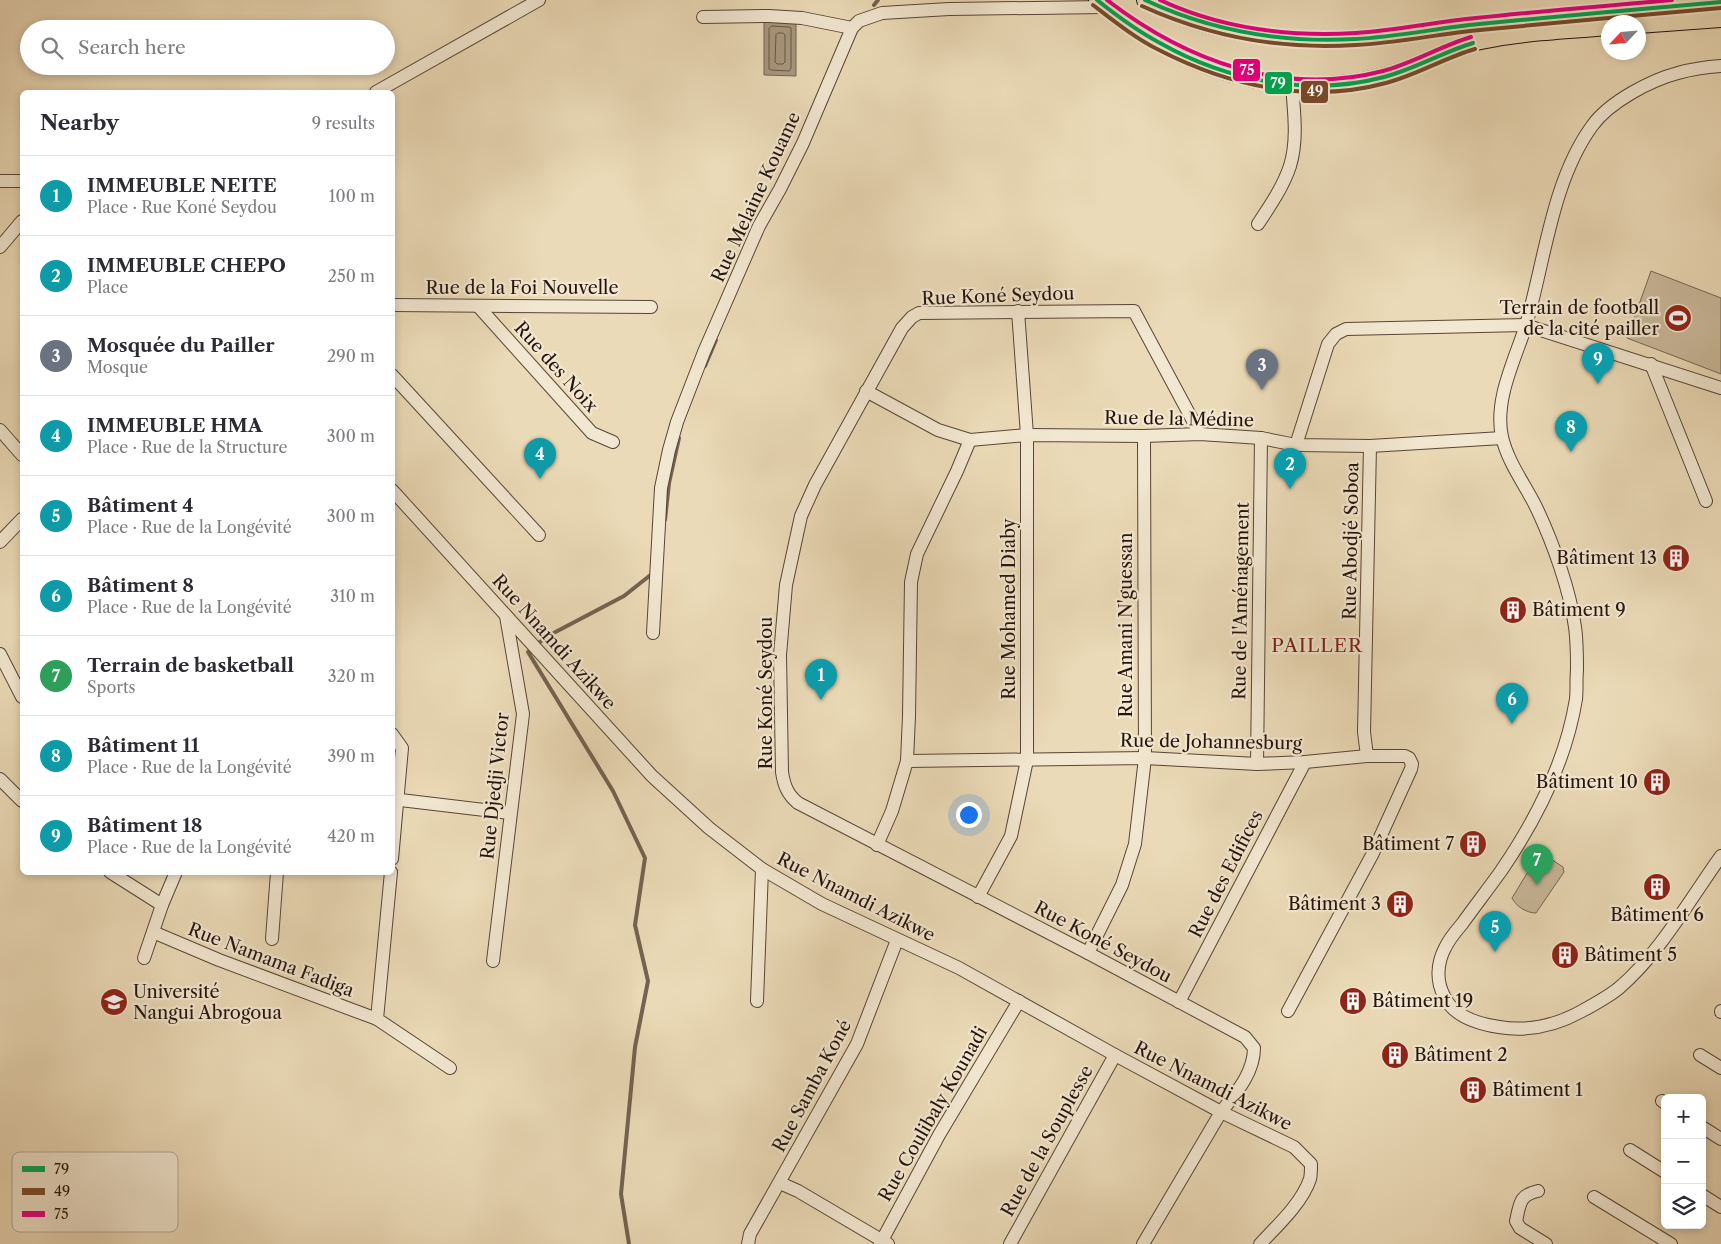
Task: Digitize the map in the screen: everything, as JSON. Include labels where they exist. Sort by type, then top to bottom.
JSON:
[{"type":"main road","points":[[1144,0],[1164,10],[1234,32],[1266,37],[1314,40],[1355,39],[1668,3],[1721,2]]},
{"type":"main road","points":[[1101,4],[1140,32],[1204,66],[1275,84],[1313,87],[1358,83],[1403,70],[1482,40],[1534,33],[1601,28]]},
{"type":"main road","points":[[1646,24],[1721,18]]},
{"type":"street","points":[[380,90],[539,0]]},
{"type":"street","points":[[703,17],[769,16],[802,18],[852,28],[864,19],[882,13],[1101,4]]},
{"type":"street","name":"Rue Melaine Kouame","points":[[653,633],[661,488],[677,422],[704,352],[758,226],[780,189],[803,143],[852,28]]},
{"type":"street","points":[[1721,66],[1698,68],[1676,73],[1655,82],[1611,107],[1594,122],[1580,145],[1556,205],[1526,325],[1512,363],[1501,414],[1502,438],[1510,459],[1539,513],[1561,568],[1575,626],[1576,697],[1566,743],[1554,778],[1523,838],[1445,947],[1439,962],[1438,980],[1445,1000],[1455,1010],[1471,1020],[1508,1029],[1542,1028],[1568,1019],[1602,1000],[1620,987],[1645,961],[1721,856]]},
{"type":"street","points":[[1258,224],[1281,188],[1290,166],[1294,149],[1295,129],[1292,85]]},
{"type":"street","points":[[0,181],[20,181]]},
{"type":"street","points":[[0,230],[20,221]]},
{"type":"street","points":[[0,247],[20,222]]},
{"type":"street","name":"Rue de la Foi Nouvelle","points":[[395,305],[651,307]]},
{"type":"street","name":"Rue des Noix","points":[[478,306],[592,434],[613,442]]},
{"type":"street","name":"Rue Mohamed Diaby","points":[[978,897],[1011,836],[1027,760],[1027,435],[1018,311]]},
{"type":"street","name":"Rue Koné Seydou","points":[[1143,1244],[1221,1112],[1237,1092],[1252,1066],[1254,1048],[1245,1037],[1088,953],[798,803],[791,797],[784,786],[782,772],[780,655],[786,585],[801,516],[815,484],[902,328],[912,317],[919,313],[1134,311],[1200,434]]},
{"type":"street","points":[[1296,445],[1328,344],[1336,334],[1346,329],[1526,325],[1721,388]]},
{"type":"street","points":[[1651,364],[1706,501]]},
{"type":"street","points":[[395,378],[539,534]]},
{"type":"street","name":"Rue de la Médine","points":[[866,391],[938,430],[970,440],[1027,435],[1144,436],[1200,434],[1260,438],[1296,445],[1370,446],[1502,438]]},
{"type":"street","points":[[0,430],[20,452]]},
{"type":"street","name":"Rue Amani N'guessan","points":[[1088,953],[1122,885],[1135,844],[1145,758],[1144,436]]},
{"type":"street","name":"Rue de l'Aménagement","points":[[1257,764],[1260,438]]},
{"type":"street","points":[[877,845],[892,811],[907,761],[911,582],[917,554],[970,440]]},
{"type":"street","name":"Rue Abodjé Soboa","points":[[1367,756],[1364,732],[1370,446]]},
{"type":"street","name":"Rue Nnamdi Azikwe","points":[[395,493],[652,776],[709,828],[762,869],[822,904],[959,968],[1221,1112],[1294,1147],[1311,1164],[1310,1178],[1305,1189],[1283,1220],[1260,1244]]},
{"type":"street","points":[[0,542],[20,521]]},
{"type":"street","name":"Rue Djedji Victor","points":[[493,961],[523,714],[506,616]]},
{"type":"street","points":[[0,654],[20,693]]},
{"type":"street","points":[[395,738],[402,748],[395,799],[510,813]]},
{"type":"street","name":"Rue de Johannesburg","points":[[907,761],[1145,758],[1257,764],[1367,756],[1405,756],[1409,758],[1412,764],[1400,796],[1372,855],[1288,1012]]},
{"type":"street","name":"Rue des Edifices","points":[[1179,1002],[1305,762]]},
{"type":"street","points":[[0,780],[20,799]]},
{"type":"street","points":[[757,1001],[762,869]]},
{"type":"street","points":[[115,875],[162,905]]},
{"type":"street","points":[[144,958],[162,905],[175,875]]},
{"type":"street","points":[[272,939],[277,875]]},
{"type":"street","points":[[376,1019],[391,875]]},
{"type":"street","name":"Rue Namama Fadiga","points":[[153,932],[219,960],[376,1019],[450,1068]]},
{"type":"street","name":"Rue Samba Koné","points":[[748,1244],[750,1234],[857,1044],[890,953],[897,940]]},
{"type":"street","name":"Rue Coulibaly Kounadi","points":[[883,1243],[939,1135],[1018,1001]]},
{"type":"street","name":"Rue de la Souplesse","points":[[1010,1244],[1115,1055]]},
{"type":"street","points":[[1700,1055],[1721,1068]]},
{"type":"street","points":[[1706,1130],[1721,1139]]},
{"type":"street","points":[[1630,1150],[1661,1169]]},
{"type":"street","points":[[780,1183],[883,1243]]},
{"type":"street","points":[[1538,1192],[1530,1192],[1522,1199],[1516,1221],[1520,1228],[1546,1244]]},
{"type":"street","points":[[1594,1197],[1671,1244]]},
{"type":"street","points":[[1706,1198],[1721,1207]]},
{"type":"shaded area","name":"Terrain de football de la cité pailler","points":[[1651,271],[1721,298],[1721,374],[1627,338]]},
{"type":"shaded area","points":[[1543,854],[1563,867],[1564,872],[1536,913],[1532,913],[1516,904],[1512,898],[1538,855]]},
{"type":"water","points":[[764,21],[796,22],[796,76],[764,75]]},
{"type":"waterway","points":[[874,5],[878,0]]},
{"type":"waterway","points":[[705,366],[716,340]]},
{"type":"waterway","points":[[665,520],[669,483],[679,438]]},
{"type":"waterway","points":[[629,1244],[621,1194],[635,1047],[648,981],[635,925],[645,858],[613,791],[528,652],[546,637],[624,596],[653,573]]},
{"type":"transit line","name":"79","points":[[1097,0],[1143,33],[1186,56],[1241,76],[1269,82],[1298,85],[1356,83],[1407,70],[1473,43]]},
{"type":"transit line","name":"75","points":[[1107,0],[1137,22],[1203,56],[1237,68],[1273,76],[1309,79],[1346,78],[1383,71],[1471,37]]},
{"type":"transit line","name":"79","points":[[1145,0],[1195,20],[1247,33],[1274,37],[1328,40],[1371,38],[1479,24],[1721,2]]},
{"type":"transit line","name":"75","points":[[1160,0],[1183,10],[1231,24],[1280,32],[1331,34],[1371,32],[1476,18],[1672,0]]},
{"type":"transit line","name":"49","points":[[1093,5],[1142,40],[1186,63],[1241,82],[1270,88],[1328,92],[1357,89],[1409,76],[1475,49]]},
{"type":"transit line","name":"49","points":[[1142,6],[1194,26],[1246,39],[1273,43],[1328,46],[1371,44],[1480,30],[1721,8]]},
{"type":"place","name":"Terrain de football de la cité pailler","points":[[1678,318]]},
{"type":"place","name":"Bâtiment 18","points":[[1598,384]]},
{"type":"place","name":"Mosquée du Pailler","points":[[1262,390]]},
{"type":"place","name":"Bâtiment 11","points":[[1571,452]]},
{"type":"place","name":"IMMEUBLE HMA","points":[[540,479]]},
{"type":"place","name":"IMMEUBLE CHEPO","points":[[1290,489]]},
{"type":"place","name":"Bâtiment 13","points":[[1676,558]]},
{"type":"place","name":"Bâtiment 9","points":[[1513,610]]},
{"type":"place","name":"IMMEUBLE NEITE","points":[[821,700]]},
{"type":"place","name":"Bâtiment 8","points":[[1512,724]]},
{"type":"place","name":"Bâtiment 10","points":[[1657,782]]},
{"type":"place","name":"Bâtiment 7","points":[[1473,844]]},
{"type":"place","name":"Terrain de basketball","points":[[1537,885]]},
{"type":"place","name":"Bâtiment 6","points":[[1657,887]]},
{"type":"place","name":"Bâtiment 3","points":[[1400,904]]},
{"type":"place","name":"Bâtiment 4","points":[[1495,952]]},
{"type":"place","name":"Bâtiment 5","points":[[1565,955]]},
{"type":"place","name":"Bâtiment 19","points":[[1353,1001]]},
{"type":"place","name":"Université Nangui Abrogoua","points":[[114,1002]]},
{"type":"place","name":"Bâtiment 2","points":[[1395,1055]]},
{"type":"place","name":"Bâtiment 1","points":[[1473,1090]]},
{"type":"district","name":"PAILLER","points":[[1317,645]]}]
